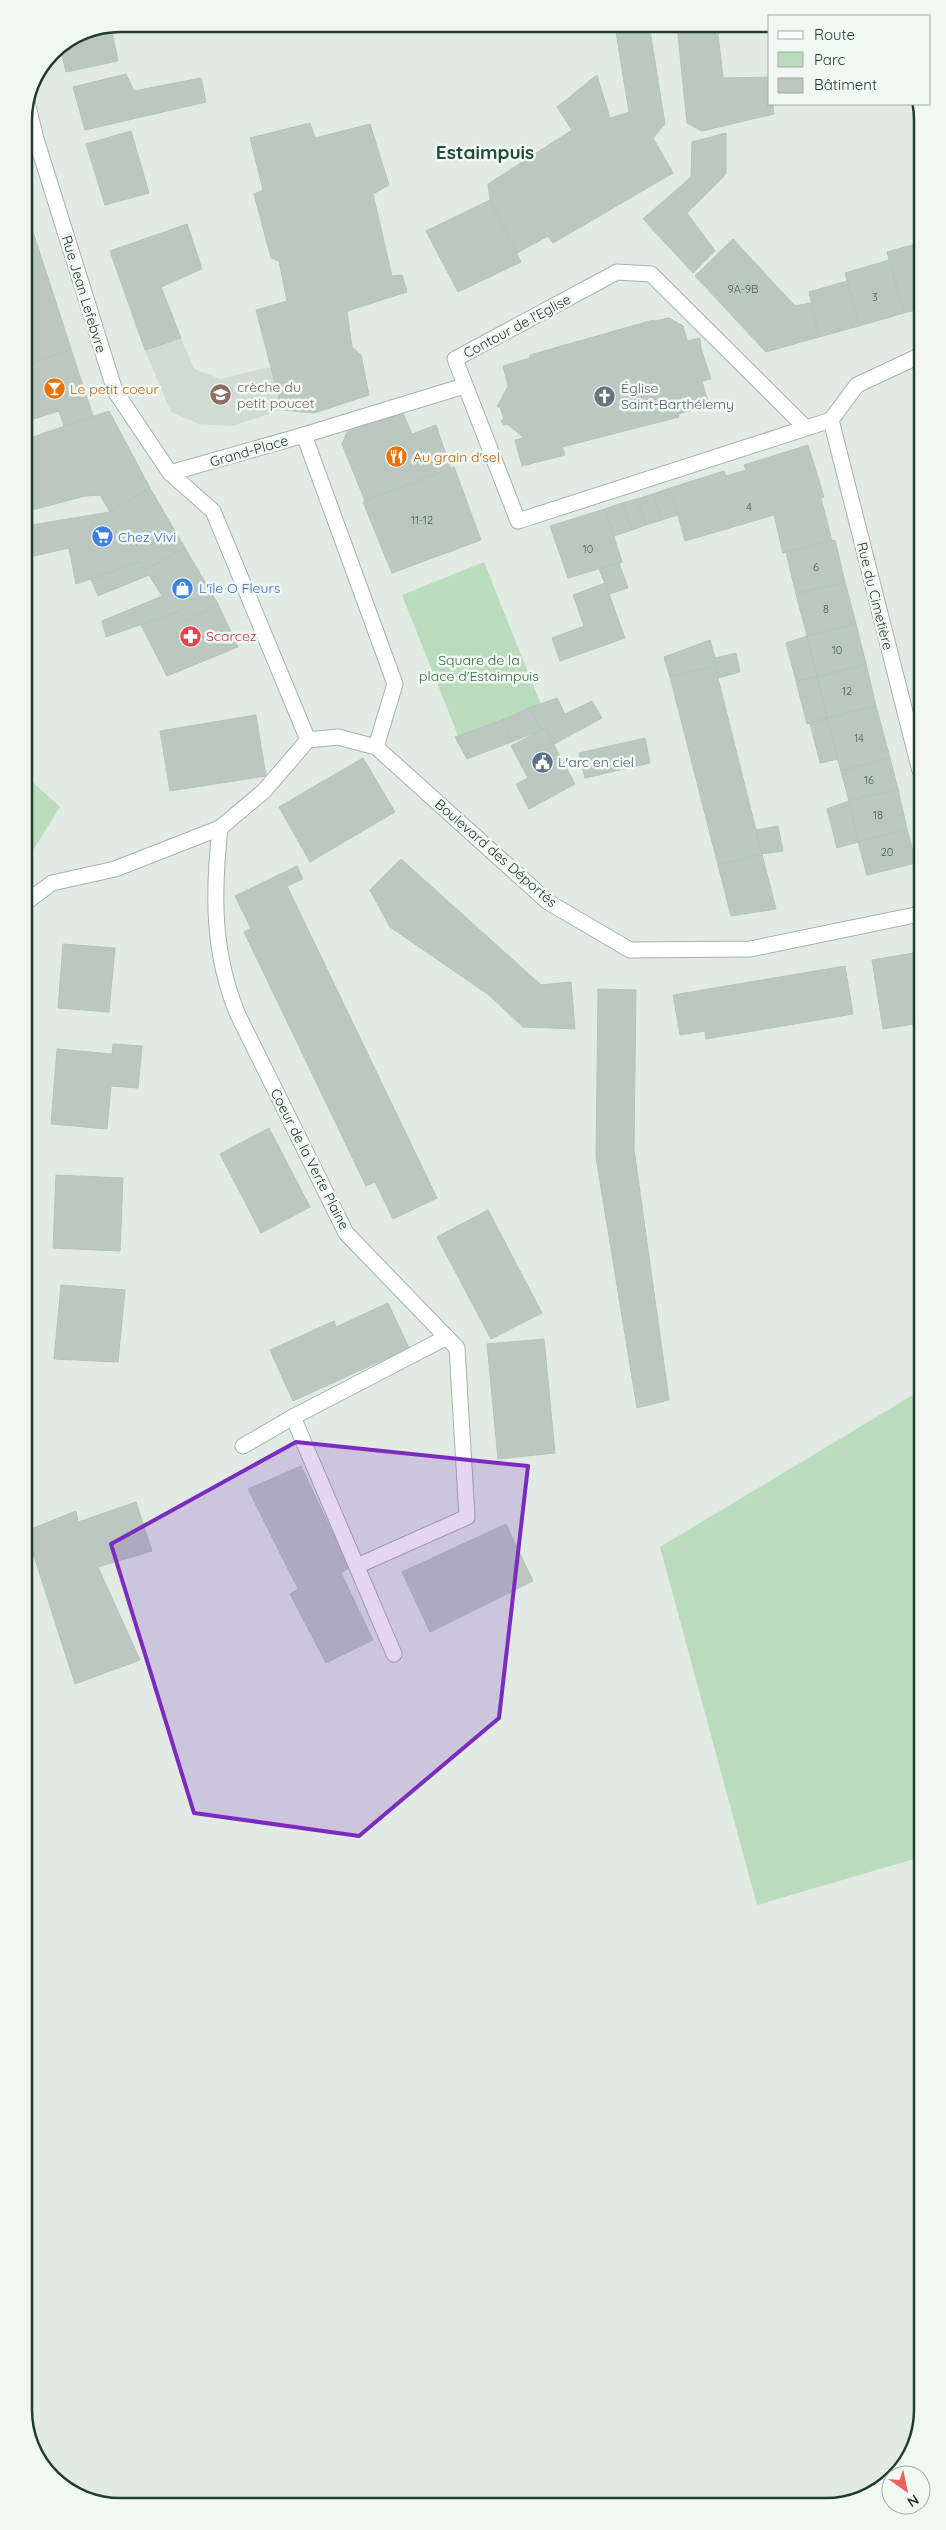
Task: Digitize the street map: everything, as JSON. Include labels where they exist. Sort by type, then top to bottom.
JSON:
[{"type":"street","name":"Rue Jean Lefebvre","points":[[33,149],[115,391],[170,473]]},
{"type":"street","name":"Contour de l'Eglise","points":[[804,428],[651,274],[617,272],[455,359],[518,521],[831,420]]},
{"type":"street","points":[[831,420],[857,385],[914,358]]},
{"type":"street","points":[[304,435],[464,386]]},
{"type":"street","name":"Rue du Cimetière","points":[[831,420],[914,747]]},
{"type":"street","name":"Grand-Place","points":[[170,473],[304,435],[395,684],[376,747]]},
{"type":"street","points":[[170,473],[213,511],[308,740]]},
{"type":"street","points":[[33,897],[52,882],[115,869],[220,828],[264,791],[308,740],[338,737],[376,747]]},
{"type":"street","name":"Boulevard des Déportés","points":[[376,747],[548,902],[630,950],[750,949],[914,915]]},
{"type":"street","name":"Coeur de la Verte Plaine","points":[[220,828],[214,915],[228,990],[238,1015],[346,1233],[457,1348],[467,1518],[357,1566]]},
{"type":"street","points":[[244,1446],[293,1417],[447,1337]]},
{"type":"street","points":[[293,1417],[394,1654]]},
{"type":"highlighted area","points":[[296,1442],[528,1466],[499,1718],[359,1836],[194,1813],[111,1544]]},
{"type":"shaded area","name":"crèche du petit poucet","points":[[181,338],[194,369],[221,379],[270,367],[282,410],[232,426],[199,424],[171,412],[145,350]]},
{"type":"green space","name":"Square de la place d'Estaimpuis","points":[[484,562],[541,705],[459,738],[402,595]]},
{"type":"green space","points":[[33,782],[60,807],[33,851]]},
{"type":"green space","points":[[914,1394],[914,1859],[757,1905],[660,1547]]},
{"type":"building","points":[[112,33],[118,61],[66,72],[62,55],[87,39]]},
{"type":"building","points":[[616,33],[650,33],[665,124],[653,138],[673,173],[553,243],[548,236],[517,253],[490,200],[488,184],[572,130],[557,107],[597,75],[610,118],[629,112]]},
{"type":"building","points":[[678,33],[718,33],[723,78],[768,77],[768,105],[773,105],[774,114],[702,131],[687,123]]},
{"type":"building","points":[[126,74],[134,91],[201,78],[206,102],[85,130],[73,87]]},
{"type":"building","points":[[310,123],[315,138],[370,124],[389,185],[373,194],[392,276],[402,275],[407,292],[347,311],[352,347],[361,355],[369,395],[314,413],[282,410],[256,310],[287,301],[279,261],[271,258],[254,194],[263,190],[250,138]]},
{"type":"building","points":[[131,131],[149,193],[105,205],[86,144]]},
{"type":"building","points":[[726,133],[726,174],[687,213],[715,251],[693,273],[643,219],[691,177],[692,142]]},
{"type":"building","points":[[490,200],[521,262],[458,292],[426,231]]},
{"type":"building","points":[[187,224],[202,269],[161,287],[181,338],[145,350],[110,251]]},
{"type":"building","points":[[33,232],[71,349],[33,364]]},
{"type":"building","points":[[733,239],[795,306],[811,303],[819,337],[766,352],[695,276]]},
{"type":"building","points":[[914,244],[914,310],[904,313],[887,252]]},
{"type":"building","points":[[889,260],[904,313],[859,326],[845,273]]},
{"type":"building","points":[[847,281],[859,326],[819,337],[809,292]]},
{"type":"building","name":"Église Saint-Barthélemy","points":[[669,318],[683,326],[687,341],[700,338],[701,348],[711,379],[702,381],[709,406],[678,414],[679,417],[562,447],[565,455],[522,466],[515,440],[523,438],[507,424],[504,425],[501,421],[504,419],[500,407],[497,407],[508,386],[503,366],[530,358],[530,355],[653,320]]},
{"type":"building","name":"Le petit coeur","points":[[71,349],[93,416],[64,426],[59,411],[33,419],[33,364]]},
{"type":"building","points":[[109,411],[150,488],[110,512],[100,495],[85,496],[33,510],[33,437]]},
{"type":"building","name":"Au grain d'sel","points":[[402,411],[412,434],[436,425],[451,469],[365,501],[342,444],[347,432]]},
{"type":"building","points":[[808,445],[824,497],[821,498],[832,541],[783,553],[774,515],[685,541],[670,488],[724,471],[726,476],[746,470],[744,465]]},
{"type":"building","points":[[454,467],[481,540],[392,573],[363,502]]},
{"type":"building","name":"Chez Vivi","points":[[150,488],[185,548],[145,570],[140,562],[76,584],[69,548],[33,556],[33,525],[110,512]]},
{"type":"building","points":[[670,488],[678,515],[662,520],[653,494]]},
{"type":"building","points":[[653,494],[662,520],[646,525],[637,499]]},
{"type":"building","points":[[637,499],[646,525],[632,530],[622,503]]},
{"type":"building","points":[[622,503],[632,530],[614,536],[605,509]]},
{"type":"building","points":[[605,509],[622,562],[568,578],[550,526]]},
{"type":"building","points":[[835,540],[845,582],[796,594],[786,552]]},
{"type":"building","name":"L'île O Fleurs","points":[[185,548],[218,604],[186,621],[179,611],[106,637],[102,621],[162,596],[149,575],[98,596],[91,579],[140,562],[145,570]]},
{"type":"building","points":[[619,563],[628,588],[609,594],[599,569]]},
{"type":"building","points":[[845,582],[856,624],[807,636],[796,594]]},
{"type":"building","points":[[605,583],[625,638],[560,661],[552,638],[584,626],[573,595]]},
{"type":"building","name":"Scarcez","points":[[218,604],[238,647],[167,676],[141,625],[179,611],[186,621]]},
{"type":"building","points":[[856,624],[866,664],[817,677],[807,636]]},
{"type":"building","points":[[807,636],[817,677],[796,681],[786,643]]},
{"type":"building","points":[[710,640],[715,658],[736,653],[740,672],[718,678],[715,666],[670,677],[664,657]]},
{"type":"building","points":[[866,664],[876,706],[827,718],[817,677]]},
{"type":"building","points":[[715,666],[762,854],[718,865],[670,677]]},
{"type":"building","points":[[817,677],[827,718],[807,724],[796,681]]},
{"type":"building","points":[[557,698],[565,714],[592,701],[602,718],[554,744],[545,728],[542,730],[529,708]]},
{"type":"building","points":[[876,706],[890,758],[841,771],[827,718]]},
{"type":"building","points":[[529,708],[542,730],[511,742],[502,720]]},
{"type":"building","points":[[256,715],[266,776],[170,791],[160,731]]},
{"type":"building","points":[[827,718],[838,759],[820,763],[810,723]]},
{"type":"building","points":[[502,720],[511,742],[467,759],[455,737]]},
{"type":"building","name":"L'arc en ciel","points":[[545,728],[575,784],[529,809],[516,784],[528,778],[511,746]]},
{"type":"building","points":[[645,738],[650,763],[585,778],[579,753]]},
{"type":"building","points":[[363,758],[395,812],[310,862],[279,807]]},
{"type":"building","points":[[890,758],[898,789],[849,801],[841,771]]},
{"type":"building","points":[[898,789],[907,829],[858,842],[849,801]]},
{"type":"building","points":[[849,801],[858,842],[837,848],[827,809]]},
{"type":"building","points":[[778,826],[783,851],[762,854],[756,830]]},
{"type":"building","points":[[907,829],[914,855],[914,863],[867,875],[858,842]]},
{"type":"building","points":[[762,854],[776,909],[731,916],[718,865]]},
{"type":"building","points":[[401,859],[541,985],[571,982],[575,1029],[523,1027],[489,995],[390,927],[370,890]]},
{"type":"building","points":[[297,866],[303,879],[287,886],[437,1198],[393,1219],[375,1182],[366,1186],[244,932],[251,928],[235,896]]},
{"type":"building","points":[[63,944],[115,948],[109,1012],[58,1008]]},
{"type":"building","points":[[914,953],[914,1024],[883,1029],[872,960]]},
{"type":"building","points":[[845,966],[853,1014],[706,1039],[705,1031],[680,1035],[673,995]]},
{"type":"building","points":[[598,989],[636,990],[634,1149],[669,1400],[637,1408],[596,1157]]},
{"type":"building","points":[[113,1044],[142,1046],[138,1088],[111,1086],[107,1129],[51,1124],[57,1049],[112,1054]]},
{"type":"building","points":[[269,1128],[310,1207],[261,1233],[220,1154]]},
{"type":"building","points":[[56,1175],[123,1178],[120,1251],[53,1248]]},
{"type":"building","points":[[488,1210],[542,1313],[491,1339],[437,1237]]},
{"type":"building","points":[[61,1285],[125,1290],[118,1362],[54,1359]]},
{"type":"building","points":[[388,1303],[409,1348],[293,1401],[270,1350],[334,1321],[336,1327]]},
{"type":"building","points":[[544,1339],[555,1453],[498,1459],[487,1344]]},
{"type":"building","points":[[301,1466],[349,1568],[341,1573],[373,1640],[326,1663],[290,1594],[298,1589],[248,1489]]},
{"type":"building","points":[[136,1502],[152,1551],[98,1567],[140,1660],[75,1684],[32,1551],[32,1528],[76,1511],[78,1522]]},
{"type":"building","points":[[506,1524],[533,1581],[430,1632],[402,1572]]},
{"type":"place","name":"Le petit coeur","points":[[54,389]]},
{"type":"place","name":"crèche du petit poucet","points":[[221,395]]},
{"type":"place","name":"Église Saint-Barthélemy","points":[[605,396]]},
{"type":"place","name":"Au grain d'sel","points":[[397,457]]},
{"type":"place","name":"Chez Vivi","points":[[102,537]]},
{"type":"place","name":"L'île O Fleurs","points":[[183,588]]},
{"type":"place","name":"Scarcez","points":[[190,636]]},
{"type":"place","name":"L'arc en ciel","points":[[542,762]]},
{"type":"district","name":"Estaimpuis","points":[[485,152]]}]
